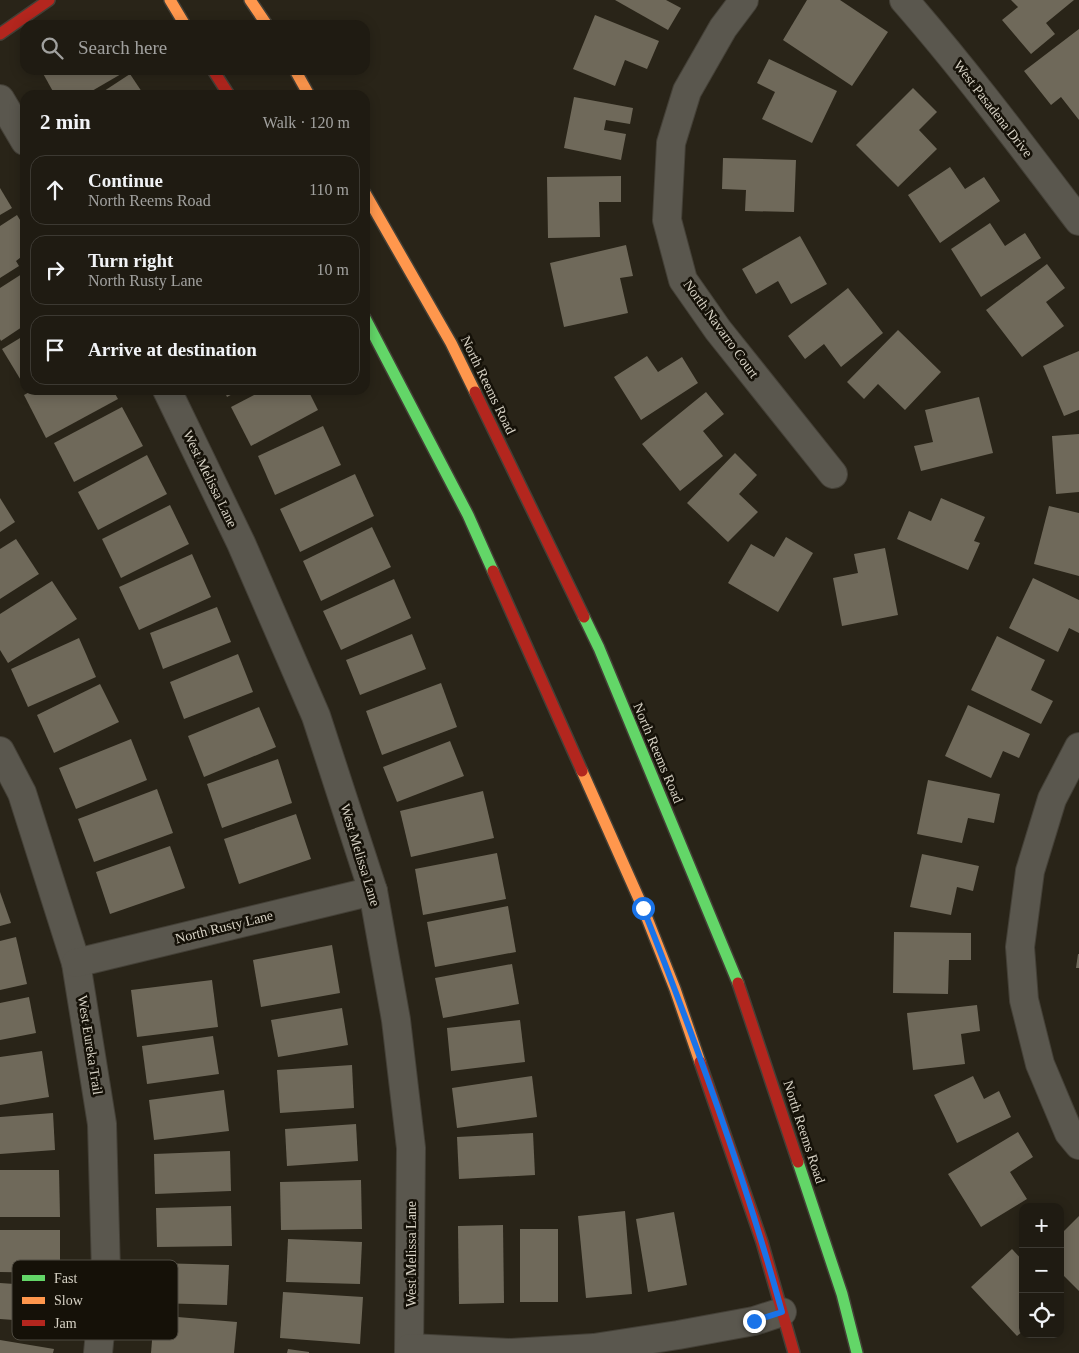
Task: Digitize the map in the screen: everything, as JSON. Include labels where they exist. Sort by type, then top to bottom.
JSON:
[{"type":"main road","points":[[20,20],[49,0]]},
{"type":"main road","points":[[170,0],[182,20]]},
{"type":"main road","points":[[250,0],[264,20]]},
{"type":"main road","points":[[0,34],[20,20]]},
{"type":"main road","points":[[216,75],[226,90]]},
{"type":"main road","points":[[298,75],[306,90]]},
{"type":"main road","name":"North Reems Road","points":[[370,202],[451,343],[602,658],[740,988],[842,1294],[858,1353]]},
{"type":"main road","points":[[370,328],[468,514],[643,908],[675,989],[762,1242],[794,1353]]},
{"type":"street","name":"North Navarro Court","points":[[744,0],[723,28],[687,91],[671,143],[667,220],[683,280],[718,330],[833,474]]},
{"type":"street","name":"West Pasadena Drive","points":[[904,0],[983,95],[1079,222]]},
{"type":"street","points":[[0,99],[20,133]]},
{"type":"street","name":"West Melissa Lane","points":[[169,395],[241,543],[316,716],[373,891],[396,1020],[411,1148],[410,1350]]},
{"type":"street","points":[[1079,747],[1052,799],[1030,871],[1020,947],[1024,1000],[1040,1064],[1069,1133],[1079,1145]]},
{"type":"street","name":"West Eureka Trail","points":[[0,751],[22,793],[76,963],[102,1124],[106,1260]]},
{"type":"street","name":"North Rusty Lane","points":[[76,963],[373,891]]},
{"type":"street","points":[[410,1350],[511,1352],[594,1348],[754,1321],[782,1312]]},
{"type":"street","name":"West Eureka Trail","points":[[98,1353],[99,1340]]},
{"type":"building","points":[[615,0],[666,0],[681,8],[668,30]]},
{"type":"building","points":[[807,0],[840,0],[888,32],[852,86],[783,40]]},
{"type":"building","points":[[1011,0],[1074,0],[1046,23],[1055,34],[1031,54],[1002,20],[1018,7]]},
{"type":"building","points":[[595,15],[659,41],[647,69],[625,60],[615,86],[573,69]]},
{"type":"building","points":[[1079,29],[1079,120],[1061,97],[1051,105],[1024,71]]},
{"type":"building","points":[[769,59],[837,91],[812,143],[762,119],[775,92],[757,83]]},
{"type":"building","points":[[44,75],[119,75],[94,90],[52,90]]},
{"type":"building","points":[[131,75],[141,90],[106,90]]},
{"type":"building","points":[[913,88],[937,112],[919,130],[937,149],[898,187],[856,145]]},
{"type":"building","points":[[574,97],[633,108],[630,124],[606,120],[604,130],[626,134],[621,160],[564,148]]},
{"type":"building","points":[[723,158],[796,160],[794,212],[745,211],[746,190],[722,189]]},
{"type":"building","points":[[950,167],[965,189],[984,177],[1000,201],[940,243],[908,195]]},
{"type":"building","points":[[621,176],[621,202],[599,202],[600,237],[548,238],[547,177]]},
{"type":"building","points":[[0,188],[12,208],[0,215]]},
{"type":"building","points":[[17,215],[20,220],[20,258],[16,261],[19,266],[0,278],[0,226]]},
{"type":"building","points":[[990,223],[1005,246],[1025,233],[1041,258],[981,297],[951,249]]},
{"type":"building","points":[[800,236],[827,284],[791,304],[778,281],[756,294],[742,269]]},
{"type":"building","points":[[626,245],[633,276],[620,278],[628,313],[564,327],[550,263]]},
{"type":"building","points":[[1047,264],[1065,288],[1046,302],[1064,326],[1022,357],[986,310]]},
{"type":"building","points":[[20,275],[20,328],[1,341],[0,339],[0,288]]},
{"type":"building","points":[[848,288],[883,333],[841,367],[824,344],[805,359],[788,336]]},
{"type":"building","points":[[898,330],[941,372],[905,410],[878,384],[864,399],[847,382]]},
{"type":"building","points":[[20,338],[20,379],[2,349]]},
{"type":"building","points":[[1079,351],[1079,410],[1064,416],[1043,366]]},
{"type":"building","points":[[647,356],[658,372],[682,357],[698,383],[641,420],[614,377]]},
{"type":"building","points":[[706,392],[724,414],[703,431],[723,456],[680,491],[642,444]]},
{"type":"building","points":[[24,395],[116,395],[118,399],[46,438]]},
{"type":"building","points":[[254,395],[310,395],[318,410],[251,446],[231,407]]},
{"type":"building","points":[[979,397],[993,453],[921,471],[914,446],[933,442],[925,410]]},
{"type":"building","points":[[122,407],[143,446],[74,482],[54,443]]},
{"type":"building","points":[[323,426],[341,465],[275,495],[258,456]]},
{"type":"building","points":[[1079,434],[1079,492],[1056,494],[1052,436]]},
{"type":"building","points":[[735,453],[757,475],[739,494],[758,512],[728,542],[687,503]]},
{"type":"building","points":[[147,455],[167,494],[98,530],[78,492]]},
{"type":"building","points":[[355,474],[374,516],[300,552],[280,509]]},
{"type":"building","points":[[0,498],[15,522],[0,532]]},
{"type":"building","points":[[941,498],[985,517],[974,541],[980,543],[968,570],[897,539],[909,511],[931,521]]},
{"type":"building","points":[[170,505],[189,544],[121,578],[102,539]]},
{"type":"building","points":[[1049,506],[1079,513],[1079,576],[1034,564]]},
{"type":"building","points":[[372,527],[391,567],[321,601],[303,561]]},
{"type":"building","points":[[786,537],[813,553],[778,612],[728,583],[751,544],[774,557]]},
{"type":"building","points":[[16,539],[39,574],[0,599],[0,549]]},
{"type":"building","points":[[885,548],[898,615],[842,626],[833,578],[858,573],[854,554]]},
{"type":"building","points":[[192,554],[211,597],[139,630],[119,587]]},
{"type":"building","points":[[1033,578],[1079,600],[1079,633],[1069,628],[1058,652],[1009,628]]},
{"type":"building","points":[[394,579],[411,618],[341,650],[323,611]]},
{"type":"building","points":[[52,581],[77,619],[8,663],[0,650],[0,614]]},
{"type":"building","points":[[217,607],[231,642],[163,669],[150,633]]},
{"type":"building","points":[[412,634],[426,669],[360,695],[346,660]]},
{"type":"building","points":[[997,636],[1045,660],[1031,690],[1053,701],[1041,724],[971,690]]},
{"type":"building","points":[[79,638],[96,677],[28,707],[11,669]]},
{"type":"building","points":[[238,654],[253,692],[184,719],[170,682]]},
{"type":"building","points":[[441,683],[457,727],[382,755],[366,711]]},
{"type":"building","points":[[100,684],[119,722],[54,753],[37,715]]},
{"type":"building","points":[[968,705],[1030,734],[1019,758],[1003,751],[991,778],[945,756]]},
{"type":"building","points":[[259,707],[276,747],[204,777],[188,736]]},
{"type":"building","points":[[131,739],[147,780],[76,809],[59,768]]},
{"type":"building","points":[[450,741],[464,776],[397,802],[383,767]]},
{"type":"building","points":[[278,759],[292,803],[222,828],[207,784]]},
{"type":"building","points":[[928,780],[1000,794],[994,823],[968,818],[962,843],[917,834]]},
{"type":"building","points":[[157,789],[173,833],[94,862],[78,819]]},
{"type":"building","points":[[483,791],[494,838],[411,857],[400,811]]},
{"type":"building","points":[[296,814],[311,859],[239,884],[224,839]]},
{"type":"building","points":[[170,846],[185,888],[110,914],[96,872]]},
{"type":"building","points":[[497,853],[506,899],[423,915],[415,869]]},
{"type":"building","points":[[922,854],[979,866],[973,891],[957,887],[951,915],[910,907]]},
{"type":"building","points":[[0,892],[11,923],[0,926]]},
{"type":"building","points":[[508,906],[516,952],[435,967],[427,922]]},
{"type":"building","points":[[894,932],[971,933],[971,960],[949,960],[948,994],[893,993]]},
{"type":"building","points":[[16,937],[27,984],[0,990],[0,941]]},
{"type":"building","points":[[332,945],[340,993],[261,1007],[253,960]]},
{"type":"building","points":[[1078,954],[1079,968],[1076,968]]},
{"type":"building","points":[[512,964],[519,1004],[443,1018],[435,978]]},
{"type":"building","points":[[212,980],[218,1027],[137,1037],[131,990]]},
{"type":"building","points":[[29,997],[36,1033],[0,1040],[0,1003]]},
{"type":"building","points":[[977,1005],[980,1031],[961,1034],[965,1064],[913,1070],[907,1013]]},
{"type":"building","points":[[342,1008],[348,1045],[278,1057],[271,1020]]},
{"type":"building","points":[[520,1020],[525,1062],[451,1071],[447,1028]]},
{"type":"building","points":[[213,1036],[219,1074],[147,1084],[142,1046]]},
{"type":"building","points":[[42,1051],[49,1097],[0,1105],[0,1057]]},
{"type":"building","points":[[352,1065],[354,1108],[280,1113],[277,1070]]},
{"type":"building","points":[[532,1076],[537,1117],[457,1128],[452,1088]]},
{"type":"building","points":[[973,1076],[984,1099],[999,1091],[1011,1117],[957,1143],[934,1095]]},
{"type":"building","points":[[224,1090],[229,1131],[154,1140],[149,1100]]},
{"type":"building","points":[[53,1113],[55,1150],[0,1154],[0,1117]]},
{"type":"building","points":[[356,1124],[358,1161],[287,1166],[285,1129]]},
{"type":"building","points":[[1018,1132],[1033,1157],[1010,1172],[1027,1199],[981,1227],[948,1174]]},
{"type":"building","points":[[533,1133],[535,1175],[459,1179],[457,1137]]},
{"type":"building","points":[[230,1151],[231,1191],[155,1194],[154,1154]]},
{"type":"building","points":[[0,1170],[59,1170],[60,1217],[0,1217]]},
{"type":"building","points":[[361,1180],[362,1229],[281,1230],[280,1182]]},
{"type":"building","points":[[231,1206],[232,1246],[157,1247],[156,1208]]},
{"type":"building","points":[[625,1211],[632,1294],[586,1298],[578,1216]]},
{"type":"building","points":[[674,1212],[687,1285],[648,1292],[636,1219]]},
{"type":"building","points":[[1079,1216],[1079,1291],[1064,1276],[1064,1231]]},
{"type":"building","points":[[503,1225],[504,1303],[459,1304],[458,1226]]},
{"type":"building","points":[[520,1229],[558,1229],[558,1302],[520,1302]]},
{"type":"building","points":[[0,1230],[60,1230],[60,1260],[12,1260],[12,1272],[0,1272]]},
{"type":"building","points":[[288,1239],[362,1242],[360,1284],[286,1282]]},
{"type":"building","points":[[1012,1249],[1019,1257],[1019,1334],[1017,1336],[971,1287]]},
{"type":"building","points":[[178,1264],[229,1265],[227,1305],[178,1304]]},
{"type":"building","points":[[0,1283],[12,1284],[12,1320],[0,1319]]},
{"type":"building","points":[[283,1292],[363,1297],[360,1344],[280,1338]]},
{"type":"building","points":[[178,1317],[237,1322],[234,1353],[151,1353],[152,1340],[178,1340]]},
{"type":"building","points":[[0,1340],[54,1349],[53,1353],[0,1353]]},
{"type":"building","points":[[288,1349],[309,1352],[309,1353],[287,1353]]},
{"type":"traffic: fast","points":[[370,328],[468,515],[493,571]]},
{"type":"traffic: fast","points":[[584,617],[599,648],[738,983]]},
{"type":"traffic: fast","points":[[798,1162],[842,1294],[857,1353]]},
{"type":"traffic: slow","points":[[170,0],[182,20]]},
{"type":"traffic: slow","points":[[250,0],[264,20]]},
{"type":"traffic: slow","points":[[298,75],[306,90]]},
{"type":"traffic: slow","points":[[370,202],[451,343],[475,392]]},
{"type":"traffic: slow","points":[[582,771],[643,908],[675,989],[700,1062]]},
{"type":"traffic: jam","points":[[20,20],[49,0]]},
{"type":"traffic: jam","points":[[0,34],[20,20]]},
{"type":"traffic: jam","points":[[216,75],[226,90]]},
{"type":"traffic: jam","points":[[475,392],[584,617]]},
{"type":"traffic: jam","points":[[493,571],[582,771]]},
{"type":"traffic: jam","points":[[738,983],[798,1162]]},
{"type":"traffic: jam","points":[[700,1062],[762,1242],[794,1353]]},
{"type":"route","points":[[643,908],[675,989],[706,1077],[762,1242],[782,1312],[754,1321]]}]
